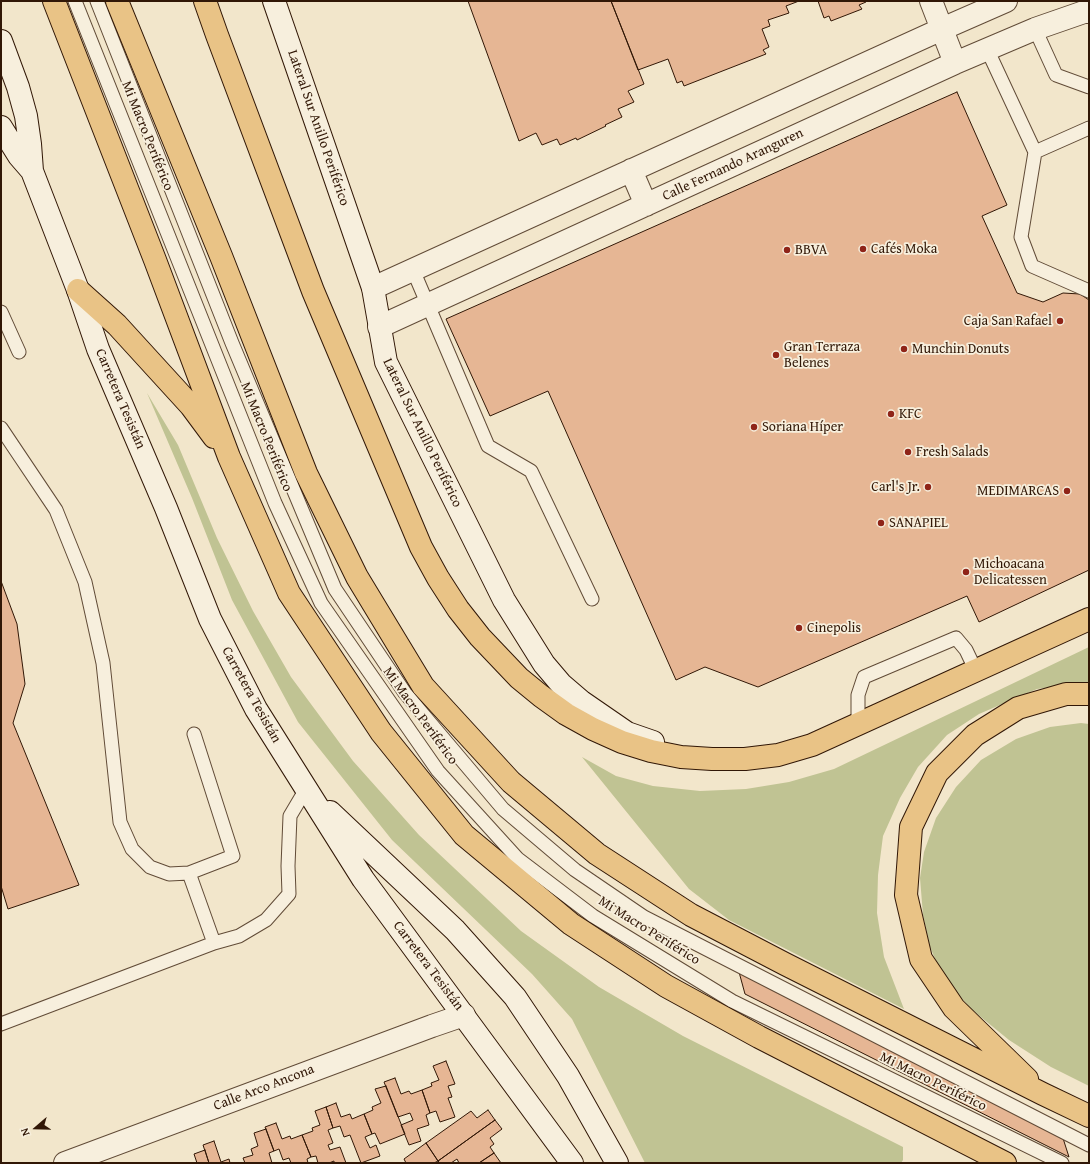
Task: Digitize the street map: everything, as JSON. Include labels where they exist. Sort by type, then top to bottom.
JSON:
[{"type":"main road","points":[[54,1],[155,260],[229,457],[290,593],[381,732],[464,835],[571,924],[666,986],[759,1037],[1006,1163]]},
{"type":"main road","points":[[117,1],[221,256],[306,473],[357,577],[423,686],[511,782],[597,854],[691,914],[785,964],[1089,1116]]},
{"type":"main road","points":[[205,1],[313,291],[421,547],[438,578],[458,609],[480,637],[519,678],[540,696],[566,714],[593,729],[622,742],[651,751],[712,759],[744,759],[778,755],[812,745],[1089,619]]},
{"type":"main road","name":"Lateral Sur Anillo Periférico","points":[[274,1],[373,288],[386,362],[504,600],[544,664],[561,684],[582,702],[628,733],[684,753],[712,759]]},
{"type":"main road","points":[[931,1],[955,63]]},
{"type":"main road","points":[[373,288],[1006,1]]},
{"type":"main road","name":"Calle Fernando Aranguren","points":[[380,327],[429,306],[955,63],[1035,29],[1084,12],[1089,12]]},
{"type":"main road","points":[[1,41],[18,87],[26,116],[32,171]]},
{"type":"main road","points":[[1,127],[19,156],[32,171]]},
{"type":"main road","points":[[631,170],[646,205]]},
{"type":"main road","name":"Carretera Tesistán","points":[[32,171],[78,290],[98,349],[166,508],[210,619],[256,709],[363,879],[572,1163]]},
{"type":"main road","points":[[78,290],[117,325],[191,406],[229,457]]},
{"type":"main road","points":[[1043,1094],[954,1008],[921,959],[906,895],[911,827],[937,774],[974,735],[1018,708],[1066,694],[1089,694]]},
{"type":"main road","points":[[306,790],[455,930],[515,997],[568,1076],[618,1163]]},
{"type":"main road","name":"Calle Arco Ancona","points":[[65,1163],[464,1015]]},
{"type":"lane","name":"Mi Macro Periférico","points":[[75,1],[275,503],[321,604],[438,771],[518,859],[593,916],[732,1001],[1062,1163]]},
{"type":"lane","name":"Mi Macro Periférico","points":[[97,1],[232,343],[335,589],[405,693],[503,809],[575,870],[644,917],[1089,1145]]},
{"type":"lane","points":[[1035,29],[1056,75],[1089,87]]},
{"type":"lane","points":[[987,49],[1035,152],[1021,237],[1032,266],[1089,291]]},
{"type":"lane","points":[[1035,152],[1089,128]]},
{"type":"lane","points":[[413,270],[488,446],[531,471],[592,599]]},
{"type":"lane","points":[[1,312],[19,352]]},
{"type":"lane","points":[[1,428],[56,510],[85,582],[103,663],[120,822],[132,849],[150,867],[169,874],[189,873],[233,856],[194,734]]},
{"type":"lane","points":[[858,724],[858,695],[864,678],[956,638],[966,650],[976,671]]},
{"type":"lane","points":[[1,1024],[214,943],[239,936],[266,920],[289,894],[288,866],[290,816],[306,790]]},
{"type":"lane","points":[[189,873],[214,943]]},
{"type":"green space","points":[[147,393],[178,445],[217,538],[253,611],[291,677],[353,761],[419,835],[521,931],[599,987],[683,1036],[903,1147],[903,1160],[901,1163],[645,1163],[572,1019],[532,974],[392,840],[298,722],[232,600],[192,498]]},
{"type":"green space","points":[[1089,647],[1089,682],[1037,689],[979,714],[947,735],[918,767],[900,798],[883,836],[878,875],[877,913],[884,957],[904,1009],[729,920],[689,889],[582,757],[616,776],[653,786],[700,791],[746,789],[789,782],[834,769]]},
{"type":"green space","points":[[1081,723],[1089,724],[1089,1086],[1051,1067],[1009,1040],[971,1009],[943,977],[930,947],[923,915],[920,878],[924,852],[936,818],[956,787],[981,760],[1016,739],[1050,727]]},
{"type":"building","points":[[468,1],[611,1],[644,84],[628,91],[634,102],[618,109],[622,117],[577,140],[576,138],[560,145],[557,139],[542,145],[536,133],[519,141]]},
{"type":"building","points":[[611,1],[799,1],[786,6],[789,13],[768,20],[770,26],[762,29],[769,47],[763,50],[766,54],[684,86],[682,81],[677,83],[668,59],[638,70]]},
{"type":"building","points":[[818,1],[866,2],[859,5],[862,9],[831,21],[829,16],[824,18]]},
{"type":"building","name":"Gran Terraza Belenes","points":[[957,92],[1007,205],[982,216],[1017,293],[1043,302],[1063,293],[1080,294],[1089,300],[1089,570],[979,622],[967,596],[758,687],[705,667],[676,680],[548,391],[490,416],[446,319]]},
{"type":"building","points":[[1,581],[17,624],[25,684],[13,723],[79,885],[8,909],[1,886]]},
{"type":"building","points":[[739,972],[1061,1132],[1069,1157],[745,994]]},
{"type":"building","points":[[446,1061],[455,1084],[448,1086],[452,1097],[448,1098],[455,1117],[440,1122],[436,1111],[430,1113],[422,1090],[432,1086],[431,1083],[439,1080],[433,1066]]},
{"type":"building","points":[[395,1078],[401,1094],[409,1091],[411,1094],[422,1090],[430,1113],[426,1115],[429,1125],[417,1129],[421,1141],[409,1145],[401,1125],[413,1120],[410,1113],[398,1117],[384,1082]]},
{"type":"building","points":[[386,1086],[405,1134],[380,1144],[375,1133],[372,1134],[364,1114],[373,1110],[372,1107],[381,1103],[375,1089]]},
{"type":"building","points":[[336,1103],[341,1117],[350,1114],[352,1119],[364,1114],[372,1134],[365,1137],[370,1148],[376,1145],[380,1156],[361,1163],[350,1135],[344,1137],[340,1126],[333,1128],[326,1107]]},
{"type":"building","points":[[326,1107],[333,1128],[328,1130],[333,1143],[328,1145],[330,1150],[340,1147],[346,1163],[334,1163],[334,1161],[329,1163],[318,1163],[316,1156],[311,1157],[302,1135],[313,1131],[312,1128],[320,1125],[315,1111]]},
{"type":"building","points":[[488,1110],[495,1120],[438,1161],[426,1143],[471,1111],[477,1118]]},
{"type":"building","points":[[495,1120],[502,1129],[490,1138],[494,1144],[490,1147],[494,1153],[479,1163],[459,1163],[457,1159],[451,1163],[440,1163],[438,1161]]},
{"type":"building","points":[[276,1123],[282,1139],[290,1136],[291,1139],[302,1135],[311,1157],[307,1159],[308,1163],[291,1163],[289,1158],[283,1160],[279,1149],[274,1151],[265,1127]]},
{"type":"building","points":[[266,1129],[274,1151],[269,1153],[272,1163],[245,1163],[243,1158],[253,1155],[251,1149],[258,1146],[254,1133]]},
{"type":"building","points":[[214,1141],[221,1162],[229,1159],[230,1163],[209,1163],[203,1145]]},
{"type":"building","points":[[426,1143],[438,1161],[434,1163],[406,1163],[404,1159]]},
{"type":"building","points":[[205,1150],[209,1163],[197,1163],[194,1154]]},
{"type":"building","points":[[494,1153],[501,1163],[479,1163]]},
{"type":"place","name":"Cafés Moka","points":[[863,249]]},
{"type":"place","name":"BBVA","points":[[787,250]]},
{"type":"place","name":"Caja San Rafael","points":[[1060,321]]},
{"type":"place","name":"Munchin Donuts","points":[[904,349]]},
{"type":"place","name":"Gran Terraza Belenes","points":[[776,355]]},
{"type":"place","name":"KFC","points":[[891,414]]},
{"type":"place","name":"Soriana Híper","points":[[754,427]]},
{"type":"place","name":"Fresh Salads","points":[[908,452]]},
{"type":"place","name":"Carl's Jr.","points":[[928,487]]},
{"type":"place","name":"MEDIMARCAS","points":[[1067,491]]},
{"type":"place","name":"SANAPIEL","points":[[881,523]]},
{"type":"place","name":"Michoacana Delicatessen","points":[[966,572]]},
{"type":"place","name":"Cinepolis","points":[[799,628]]}]
